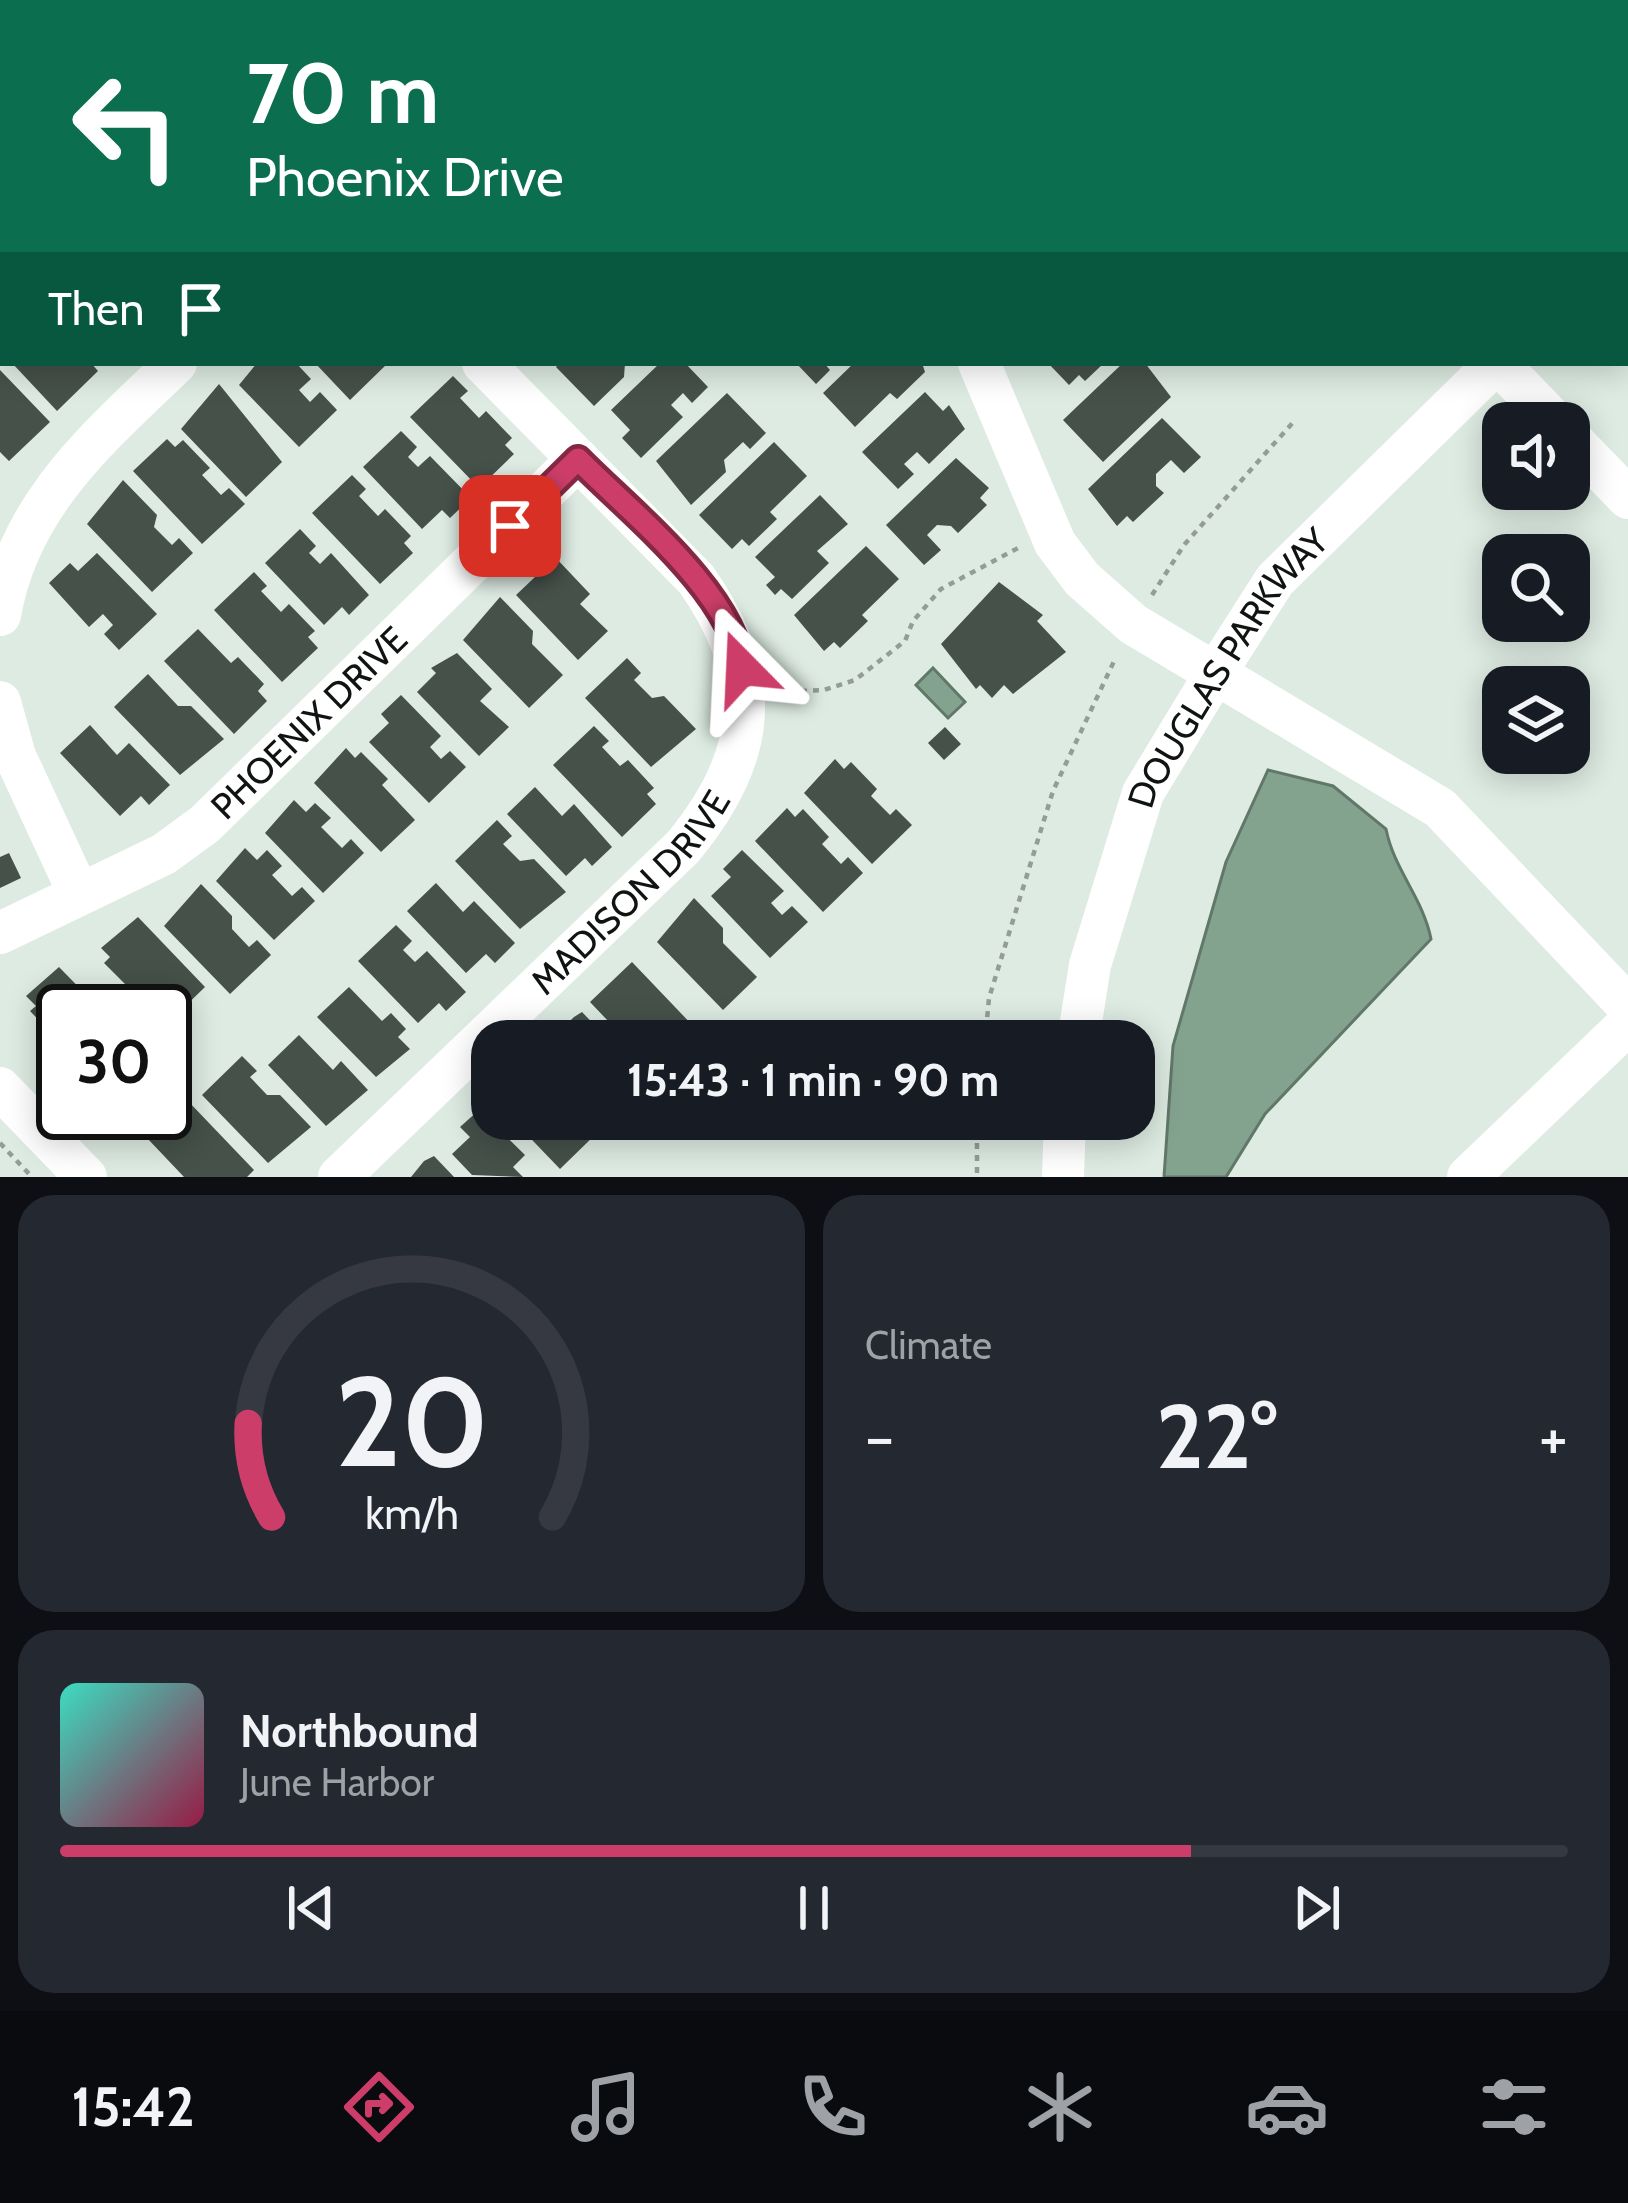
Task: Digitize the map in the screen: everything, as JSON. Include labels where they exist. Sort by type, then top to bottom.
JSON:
[{"type":"street","points":[[0,615],[5,584],[29,525],[69,466],[173,366]]},
{"type":"street","points":[[486,366],[696,579],[724,618],[740,657],[746,694]]},
{"type":"street","points":[[980,366],[1054,543],[1082,579],[1133,624],[1440,808],[1628,1006]]},
{"type":"street","name":"DOUGLAS PARKWAY","points":[[1081,1020],[1090,965],[1143,793],[1215,674],[1276,580],[1494,366]]},
{"type":"street","points":[[1500,366],[1535,402]]},
{"type":"street","name":"PHOENIX DRIVE","points":[[0,933],[164,854],[205,824],[578,459]]},
{"type":"street","points":[[1590,459],[1628,498]]},
{"type":"street","name":"MADISON DRIVE","points":[[339,1177],[682,847],[728,784],[741,740],[746,694]]},
{"type":"street","points":[[0,702],[15,756],[80,894]]},
{"type":"street","points":[[1468,1177],[1628,1024]]},
{"type":"street","points":[[0,1088],[86,1177]]},
{"type":"street","points":[[1064,1177],[1065,1140]]},
{"type":"path","points":[[987,1020],[989,998],[1053,791],[1084,716],[1133,624],[1184,545],[1296,419]]},
{"type":"path","points":[[746,694],[824,690],[854,680],[905,641],[913,621],[941,589],[1018,548]]},
{"type":"path","points":[[977,1140],[977,1177]]},
{"type":"path","points":[[0,1143],[32,1177]]},
{"type":"shaded area","points":[[933,668],[965,702],[948,718],[916,685]]},
{"type":"shaded area","points":[[1268,770],[1333,786],[1386,829],[1431,939],[1265,1114],[1226,1177],[1164,1177],[1173,1046],[1226,862]]},
{"type":"building","points":[[15,366],[94,366],[98,371],[57,411]]},
{"type":"building","points":[[255,366],[299,366],[311,379],[299,390],[310,402],[320,392],[337,410],[299,447],[239,385]]},
{"type":"building","points":[[318,366],[385,366],[350,400]]},
{"type":"building","points":[[625,366],[624,377],[594,406],[556,367]]},
{"type":"building","points":[[657,366],[688,366],[708,387],[692,403],[683,393],[671,405],[683,417],[641,458],[622,438],[630,430],[611,410]]},
{"type":"building","points":[[799,366],[827,366],[830,370],[816,384]]},
{"type":"building","points":[[851,366],[923,366],[925,372],[897,399],[890,393],[855,427],[823,393]]},
{"type":"building","points":[[1051,366],[1101,366],[1085,381],[1079,375],[1069,385]]},
{"type":"building","points":[[1120,366],[1147,366],[1171,397],[1103,462],[1063,420]]},
{"type":"building","points":[[0,370],[50,422],[9,461],[0,452]]},
{"type":"building","points":[[453,376],[468,391],[460,398],[479,418],[486,411],[512,438],[505,445],[514,454],[479,488],[410,417]]},
{"type":"building","points":[[219,384],[282,462],[246,497],[181,429]]},
{"type":"building","points":[[925,392],[943,411],[949,405],[965,429],[929,464],[917,452],[904,464],[914,474],[898,489],[862,452]]},
{"type":"building","points":[[727,393],[766,433],[750,449],[743,442],[724,460],[726,472],[691,505],[656,461]]},
{"type":"building","points":[[1162,418],[1201,457],[1184,473],[1171,460],[1156,474],[1156,486],[1164,493],[1133,522],[1127,516],[1117,526],[1088,489]]},
{"type":"building","points":[[401,431],[417,447],[408,457],[418,467],[430,456],[471,498],[450,518],[442,510],[422,529],[363,467]]},
{"type":"building","points":[[167,439],[175,447],[183,440],[210,468],[202,475],[221,495],[229,488],[245,504],[202,544],[133,471]]},
{"type":"building","points":[[774,442],[807,476],[770,512],[777,519],[749,546],[742,539],[732,549],[699,515]]},
{"type":"building","points":[[956,458],[989,488],[980,498],[987,505],[958,533],[951,526],[937,525],[927,535],[941,550],[924,565],[886,525]]},
{"type":"building","points":[[352,475],[366,489],[359,496],[378,516],[385,509],[411,536],[404,543],[413,553],[380,584],[312,513]]},
{"type":"building","points":[[123,480],[157,515],[154,527],[172,545],[179,538],[193,553],[152,592],[87,524]]},
{"type":"building","points":[[820,495],[848,524],[817,551],[829,563],[792,599],[781,589],[775,595],[766,585],[775,577],[755,557]]},
{"type":"building","points":[[300,529],[316,546],[309,553],[320,564],[331,553],[369,595],[349,615],[342,607],[324,625],[265,563]]},
{"type":"building","points":[[866,546],[899,579],[862,615],[868,621],[840,648],[834,642],[824,651],[794,615]]},
{"type":"building","points":[[97,553],[157,614],[119,650],[104,634],[113,625],[103,614],[89,627],[49,583],[70,563],[78,571]]},
{"type":"building","points":[[555,557],[590,594],[580,604],[608,631],[578,660],[516,595],[535,577],[530,571]]},
{"type":"building","points":[[254,572],[267,586],[261,591],[281,612],[289,604],[315,631],[308,637],[318,648],[282,682],[214,610]]},
{"type":"building","points":[[999,582],[1043,615],[1037,621],[1066,652],[1013,694],[1004,685],[992,698],[980,685],[976,689],[941,644]]},
{"type":"building","points":[[500,597],[533,631],[532,644],[563,675],[529,708],[463,640]]},
{"type":"building","points":[[198,629],[231,663],[238,657],[264,684],[258,691],[267,701],[234,734],[164,661]]},
{"type":"building","points":[[457,653],[492,689],[480,701],[509,727],[479,756],[417,692],[436,673],[431,668]]},
{"type":"building","points":[[627,658],[641,673],[634,680],[652,698],[664,696],[696,729],[651,767],[585,698]]},
{"type":"building","points":[[148,674],[178,706],[191,706],[224,739],[180,775],[114,707]]},
{"type":"building","points":[[401,695],[441,736],[430,747],[441,759],[450,751],[466,767],[429,803],[369,742],[389,723],[381,714]]},
{"type":"building","points":[[90,725],[117,755],[129,743],[170,785],[149,805],[141,796],[120,816],[60,753]]},
{"type":"building","points":[[594,726],[609,741],[602,747],[620,766],[628,760],[654,788],[647,794],[656,804],[622,837],[553,765]]},
{"type":"building","points":[[945,727],[961,744],[944,760],[928,743]]},
{"type":"building","points":[[346,748],[355,758],[361,752],[388,779],[382,785],[415,820],[381,852],[314,783]]},
{"type":"building","points":[[835,759],[844,769],[851,762],[877,789],[871,796],[890,815],[896,809],[912,825],[872,864],[804,793]]},
{"type":"building","points":[[535,787],[562,816],[574,804],[612,847],[592,866],[585,858],[566,876],[507,814]]},
{"type":"building","points":[[294,800],[306,812],[315,803],[331,818],[321,827],[342,848],[351,839],[364,853],[323,893],[265,833]]},
{"type":"building","points":[[787,808],[795,817],[803,809],[829,837],[822,844],[841,864],[848,857],[863,873],[823,912],[755,841]]},
{"type":"building","points":[[497,820],[512,836],[503,844],[520,861],[534,859],[566,892],[520,929],[455,861]]},
{"type":"building","points":[[245,848],[257,860],[267,850],[282,866],[272,875],[292,896],[302,887],[315,901],[274,940],[216,881]]},
{"type":"building","points":[[742,850],[784,891],[771,903],[782,915],[792,906],[808,922],[770,958],[711,896],[731,877],[723,869]]},
{"type":"building","points":[[9,853],[21,878],[0,888],[0,857]]},
{"type":"building","points":[[436,883],[463,912],[474,901],[515,943],[495,963],[486,954],[466,973],[407,911]]},
{"type":"building","points":[[201,884],[232,916],[232,929],[249,947],[257,940],[271,955],[230,994],[164,926]]},
{"type":"building","points":[[694,898],[723,928],[723,943],[757,977],[723,1010],[657,942]]},
{"type":"building","points":[[138,917],[205,987],[192,1000],[192,984],[125,984],[104,963],[110,957],[101,948]]},
{"type":"building","points":[[396,925],[412,941],[403,950],[415,962],[427,951],[466,992],[446,1011],[439,1003],[418,1023],[358,961]]},
{"type":"building","points":[[632,962],[687,1020],[607,1020],[590,1002]]},
{"type":"building","points":[[59,967],[76,984],[40,984]]},
{"type":"building","points":[[36,987],[36,1006],[26,996]]},
{"type":"building","points":[[349,987],[382,1021],[391,1013],[406,1029],[398,1037],[410,1049],[376,1077],[317,1017]]},
{"type":"building","points":[[299,1035],[333,1070],[341,1061],[368,1090],[326,1126],[268,1065]]},
{"type":"building","points":[[242,1056],[257,1071],[250,1077],[267,1095],[280,1095],[311,1127],[268,1163],[202,1095]]},
{"type":"building","points":[[192,1105],[254,1170],[247,1177],[184,1177],[149,1140],[192,1140]]},
{"type":"building","points":[[471,1117],[471,1140],[510,1140],[525,1155],[513,1167],[523,1177],[472,1175],[452,1154],[470,1137],[460,1127]]},
{"type":"building","points":[[532,1140],[590,1140],[560,1169]]},
{"type":"building","points":[[434,1156],[454,1177],[411,1177],[424,1161]]},
{"type":"route","points":[[510,526],[578,459],[696,579],[724,618],[742,668]]}]
